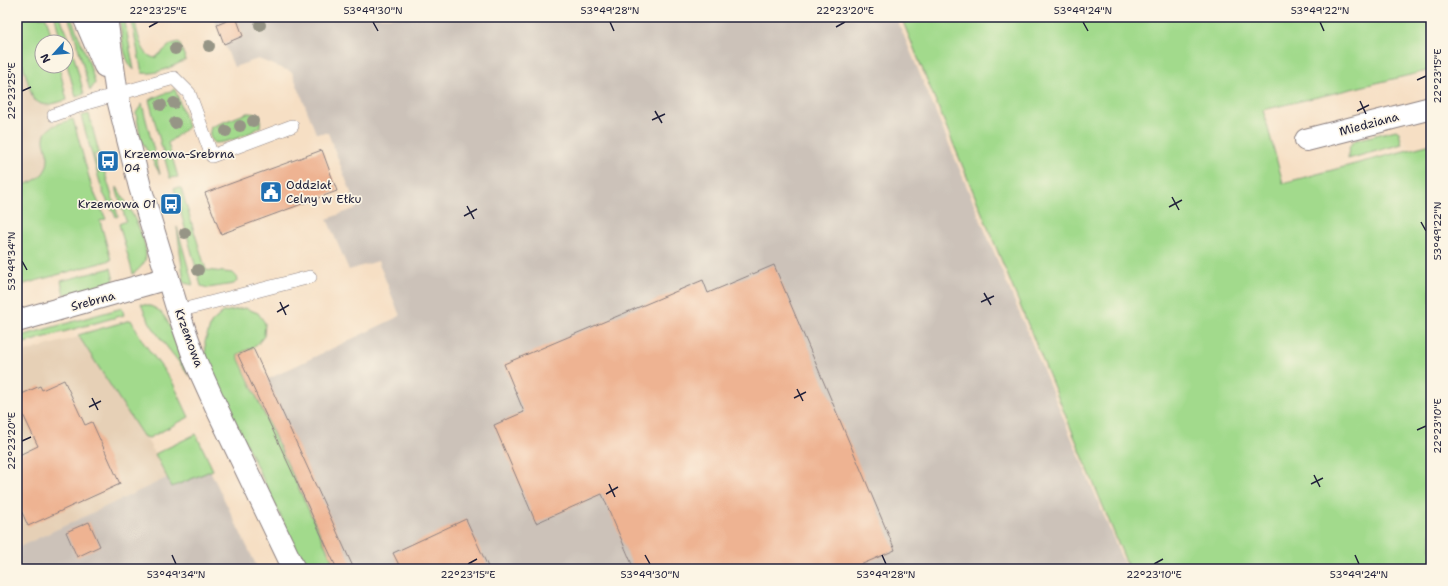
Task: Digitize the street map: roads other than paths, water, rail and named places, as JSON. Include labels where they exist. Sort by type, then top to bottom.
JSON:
[{"type":"street","name":"Krzemowa","points":[[84,17],[117,94]]},
{"type":"street","name":"Krzemowa","points":[[106,17],[117,94],[140,187],[178,311],[195,360],[294,569]]},
{"type":"street","name":"Miedziana","points":[[1306,140],[1431,108]]},
{"type":"street","name":"Srebrna","points":[[17,321],[125,292],[168,278]]},
{"type":"lane","points":[[54,114],[174,78],[189,93],[212,156],[292,126]]},
{"type":"lane","points":[[178,311],[310,277]]},
{"type":"place","name":"Krzemowa-Srebrna 04","points":[[108,161]]},
{"type":"place","name":"Oddział Celny w Ełku","points":[[271,192]]},
{"type":"place","name":"Krzemowa 01","points":[[171,204]]}]
